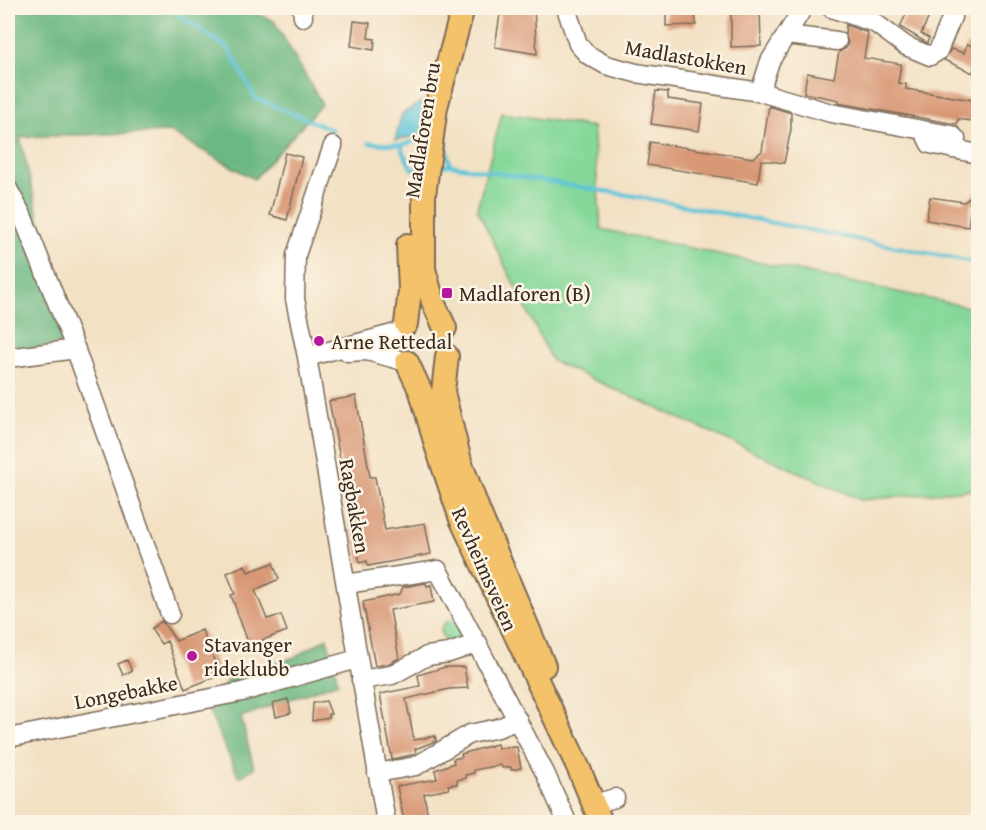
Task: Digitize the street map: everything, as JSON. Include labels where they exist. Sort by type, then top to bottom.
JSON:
[{"type":"main road","points":[[446,41],[448,8]]},
{"type":"main road","points":[[446,41],[463,8]]},
{"type":"main road","name":"Madlaforen bru","points":[[416,222],[418,125],[446,41]]},
{"type":"main road","points":[[416,222],[426,277],[450,345],[447,356],[442,362],[428,369],[413,367],[407,362],[398,346],[404,328],[410,290],[416,222]]},
{"type":"main road","points":[[404,328],[420,317],[429,317],[445,328]]},
{"type":"main road","name":"Revheimsveien","points":[[447,356],[443,392],[460,461],[545,668],[579,769]]},
{"type":"main road","name":"Revheimsveien","points":[[407,362],[422,392],[436,445],[461,519],[579,769],[603,808]]},
{"type":"street","name":"Madlastokken","points":[[566,8],[578,44],[588,56],[606,65],[636,73],[760,92],[831,113],[923,130],[930,144],[978,154]]},
{"type":"street","name":"Madlastokken","points":[[760,92],[770,61],[803,8]]},
{"type":"street","points":[[831,8],[875,23],[906,46],[930,56],[938,51],[948,12]]},
{"type":"street","points":[[786,35],[837,41]]},
{"type":"street","name":"Ragbakken","points":[[333,146],[296,255],[295,299],[307,357],[386,822]]},
{"type":"street","points":[[8,189],[22,215],[76,349],[170,614]]},
{"type":"street","points":[[325,354],[404,328]]},
{"type":"street","points":[[8,358],[76,349]]},
{"type":"street","points":[[307,357],[368,351],[407,362]]},
{"type":"street","points":[[346,584],[376,585],[438,570],[518,720],[563,821]]},
{"type":"street","points":[[361,680],[392,675],[427,656],[450,653],[478,642]]},
{"type":"street","name":"Longebakke","points":[[8,738],[242,692],[357,659]]},
{"type":"street","points":[[377,773],[416,766],[470,734],[498,728],[518,720]]},
{"type":"green space","points":[[8,8],[246,8],[274,21],[322,104],[254,179],[170,132],[20,137],[68,343],[8,352]]},
{"type":"green space","points":[[502,113],[593,127],[601,229],[978,309],[978,489],[861,500],[552,361],[477,209]]},
{"type":"green space","points":[[451,621],[458,624],[461,631],[458,638],[451,641],[444,638],[441,631],[444,624]]},
{"type":"green space","points":[[327,638],[338,682],[241,717],[254,768],[239,778],[209,712],[227,680],[295,657]]},
{"type":"water","points":[[422,102],[432,133],[395,140],[402,114]]},
{"type":"building","points":[[501,8],[534,8],[537,54],[495,47]]},
{"type":"building","points":[[666,8],[695,8],[696,25],[666,26]]},
{"type":"building","points":[[731,8],[760,8],[761,46],[731,47]]},
{"type":"building","points":[[909,8],[933,8],[921,34],[929,38],[927,43],[900,27]]},
{"type":"building","points":[[354,21],[370,23],[368,38],[375,39],[374,50],[351,46]]},
{"type":"building","points":[[846,25],[868,33],[864,58],[901,64],[898,83],[906,84],[906,89],[978,101],[978,122],[958,119],[957,124],[950,123],[839,103],[839,100],[804,93],[807,73],[834,78],[839,52],[846,48],[848,43],[845,33]]},
{"type":"building","points":[[967,44],[978,48],[973,73],[944,60],[951,49],[964,53]]},
{"type":"building","points":[[656,91],[668,92],[668,99],[703,104],[699,131],[651,124]]},
{"type":"building","points":[[769,106],[791,113],[791,129],[784,163],[761,160],[758,183],[647,165],[650,142],[753,158],[762,151]]},
{"type":"building","points":[[285,153],[302,157],[287,220],[270,215]]},
{"type":"building","points":[[978,191],[978,205],[971,204],[968,227],[926,220],[930,197],[964,202]]},
{"type":"building","points":[[356,396],[370,477],[375,477],[385,530],[425,523],[431,554],[368,566],[367,561],[360,563],[329,401]]},
{"type":"building","points":[[273,563],[279,579],[255,590],[267,619],[281,615],[287,631],[249,645],[231,595],[235,594],[227,573],[245,565],[248,572]]},
{"type":"building","points":[[426,583],[427,586],[431,585],[434,602],[390,610],[399,658],[388,664],[375,666],[363,602],[400,594],[403,587]]},
{"type":"building","points":[[162,621],[176,641],[202,630],[220,675],[185,689],[167,641],[161,644],[151,629]]},
{"type":"building","points":[[127,660],[132,671],[123,675],[118,664]]},
{"type":"building","points":[[445,667],[464,667],[468,688],[449,689],[406,699],[414,740],[435,736],[436,741],[415,749],[416,753],[412,755],[392,759],[380,694],[420,686],[418,675]]},
{"type":"building","points":[[288,699],[291,713],[276,717],[273,703]]},
{"type":"building","points":[[326,701],[331,714],[328,714],[329,718],[312,721],[313,703]]},
{"type":"building","points":[[497,744],[498,748],[517,747],[521,768],[511,770],[511,767],[502,768],[501,765],[474,770],[474,773],[465,775],[466,778],[457,780],[457,784],[448,785],[449,789],[424,794],[429,822],[404,822],[397,786],[437,779],[435,770],[454,763],[453,759],[462,757],[461,754]]},
{"type":"waterway","points":[[169,8],[229,49],[255,98],[333,130]]},
{"type":"waterway","points":[[440,133],[444,132],[450,165]]},
{"type":"waterway","points":[[369,143],[402,145],[424,138]]},
{"type":"waterway","points":[[402,145],[402,151],[412,169],[420,168]]},
{"type":"waterway","points":[[437,167],[450,165],[645,198],[978,263]]},
{"type":"place","name":"Madlaforen (B)","points":[[447,293]]},
{"type":"place","name":"Arne Rettedal","points":[[319,341]]},
{"type":"place","name":"Stavanger rideklubb","points":[[192,656]]}]
